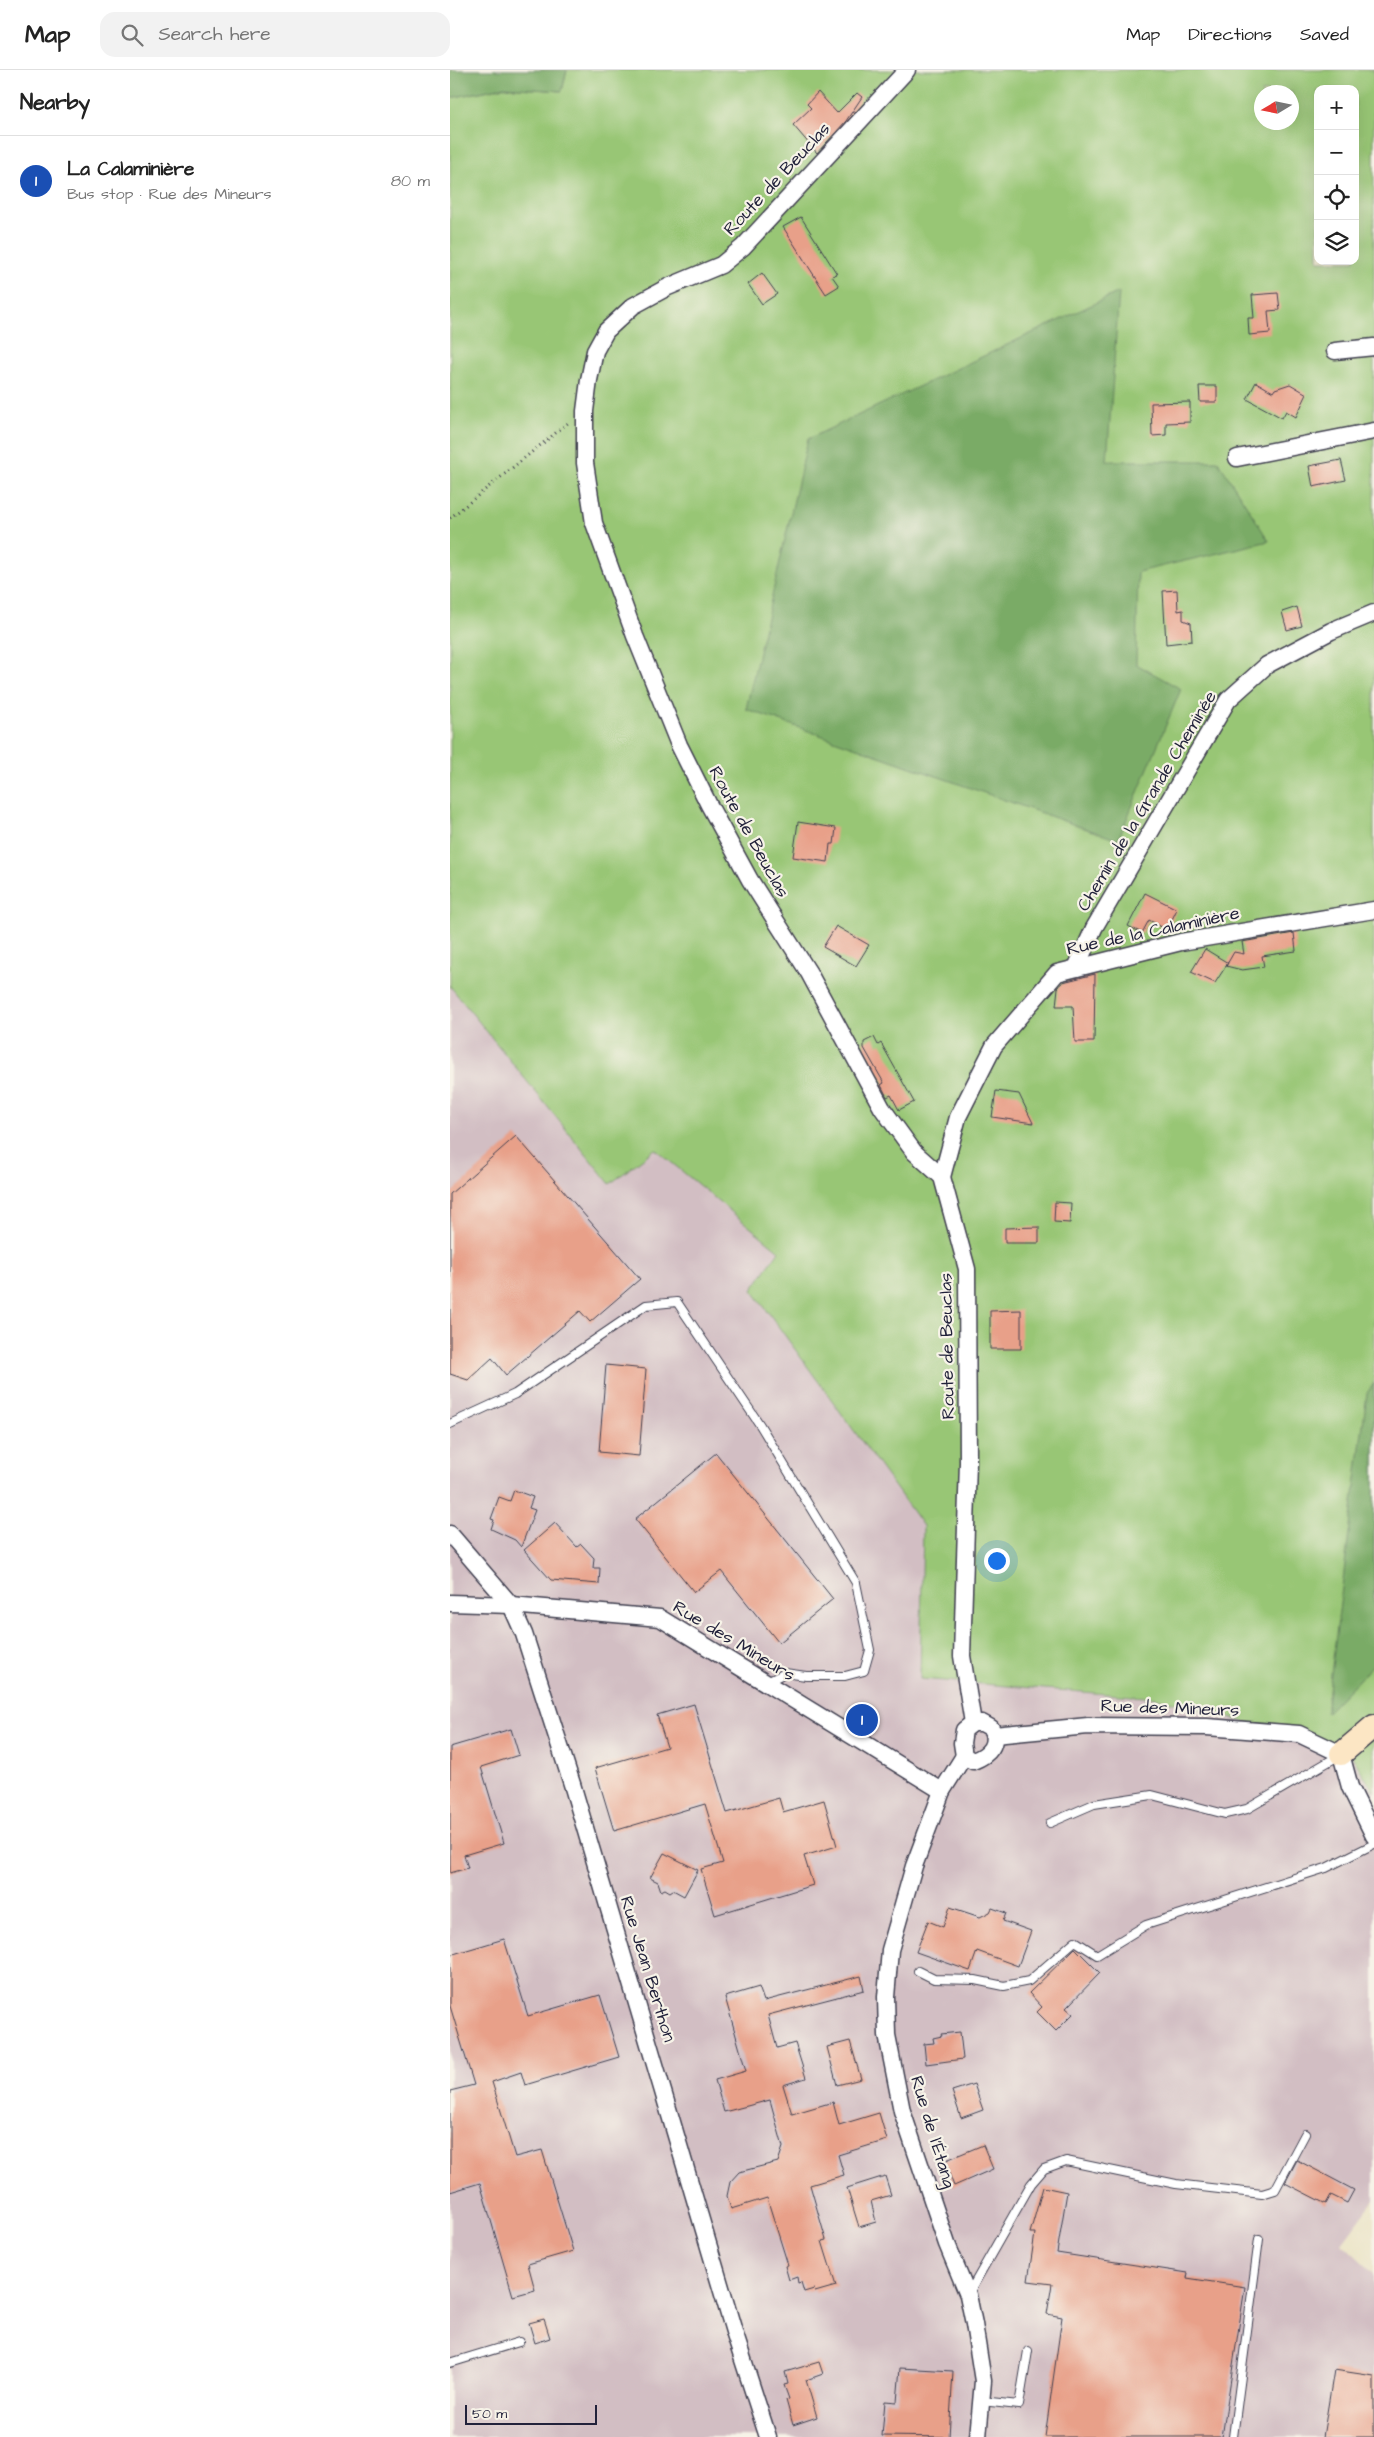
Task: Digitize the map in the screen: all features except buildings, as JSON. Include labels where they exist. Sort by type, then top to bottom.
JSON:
[{"type":"street","name":"Route de Beuclas","points":[[907,70],[742,247],[720,265],[668,287],[633,306],[606,331],[595,351],[585,410],[585,463],[594,523],[635,636],[679,745],[750,880],[810,973],[882,1108],[914,1152],[942,1177],[967,1269],[968,1462],[962,1656],[973,1723]]},
{"type":"street","points":[[1335,351],[1374,347]]},
{"type":"street","points":[[1238,458],[1374,432]]},
{"type":"street","name":"Chemin de la Grande Cheminée","points":[[1076,968],[1094,928],[1228,700],[1267,665],[1331,631],[1374,613]]},
{"type":"street","name":"Rue de la Calaminière","points":[[942,1177],[958,1117],[994,1046],[1056,973],[1180,942],[1374,910]]},
{"type":"street","name":"Rue Jean Berthon","points":[[450,1534],[512,1605],[524,1634],[572,1784],[735,2336],[768,2437]]},
{"type":"street","name":"Rue des Mineurs","points":[[450,1603],[512,1605],[660,1618],[942,1791]]},
{"type":"street","points":[[973,1723],[982,1723],[990,1728],[994,1735],[994,1743],[989,1752],[973,1761],[964,1756],[962,1743],[964,1730],[973,1723]]},
{"type":"street","name":"Rue des Mineurs","points":[[994,1735],[1088,1726],[1207,1727],[1299,1734],[1341,1754]]},
{"type":"street","points":[[1374,1726],[1341,1754],[1350,1787],[1374,1836]]},
{"type":"street","name":"Rue de l'Étang","points":[[964,1756],[942,1791],[914,1866],[890,1950],[886,1997],[887,2035],[902,2111],[947,2244],[968,2295],[982,2380],[978,2437]]},
{"type":"lane","points":[[450,1424],[515,1394],[646,1305],[677,1302],[760,1424],[856,1583],[870,1650],[864,1671],[845,1676],[806,1676],[785,1673],[766,1682]]},
{"type":"lane","points":[[1050,1823],[1094,1804],[1152,1795],[1225,1814],[1247,1809],[1341,1754]]},
{"type":"lane","points":[[918,1971],[934,1979],[975,1980],[1004,1986],[1029,1981],[1075,1941],[1097,1955],[1146,1925],[1326,1868],[1374,1844]]},
{"type":"lane","points":[[968,2295],[1031,2184],[1044,2169],[1066,2161],[1176,2184],[1262,2194],[1275,2190],[1305,2134]]},
{"type":"lane","points":[[1233,2437],[1259,2239]]},
{"type":"lane","points":[[450,2363],[519,2342]]},
{"type":"lane","points":[[981,2401],[1019,2405],[1028,2351]]},
{"type":"path","points":[[450,518],[585,410]]},
{"type":"shaded area","points":[[450,986],[610,1184],[655,1149],[779,1251],[752,1290],[923,1526],[920,1679],[1157,1698],[1348,1750],[1374,1792],[1374,2200],[1342,2243],[1374,2273],[1374,2437],[450,2437]]},
{"type":"green space","points":[[450,70],[567,70],[562,91],[504,87],[450,98]]},
{"type":"green space","points":[[567,70],[1374,70],[1374,1792],[1348,1750],[1157,1698],[920,1679],[923,1526],[752,1290],[779,1251],[655,1149],[610,1184],[450,986],[450,98],[504,87],[562,91]]},
{"type":"green space","points":[[1119,292],[1107,461],[1218,461],[1269,541],[1138,572],[1136,664],[1181,689],[1118,840],[746,709],[808,439]]},
{"type":"green space","points":[[1374,1383],[1374,1664],[1326,1713],[1367,1393]]},
{"type":"place","name":"La Calaminière","points":[[862,1720]]}]
